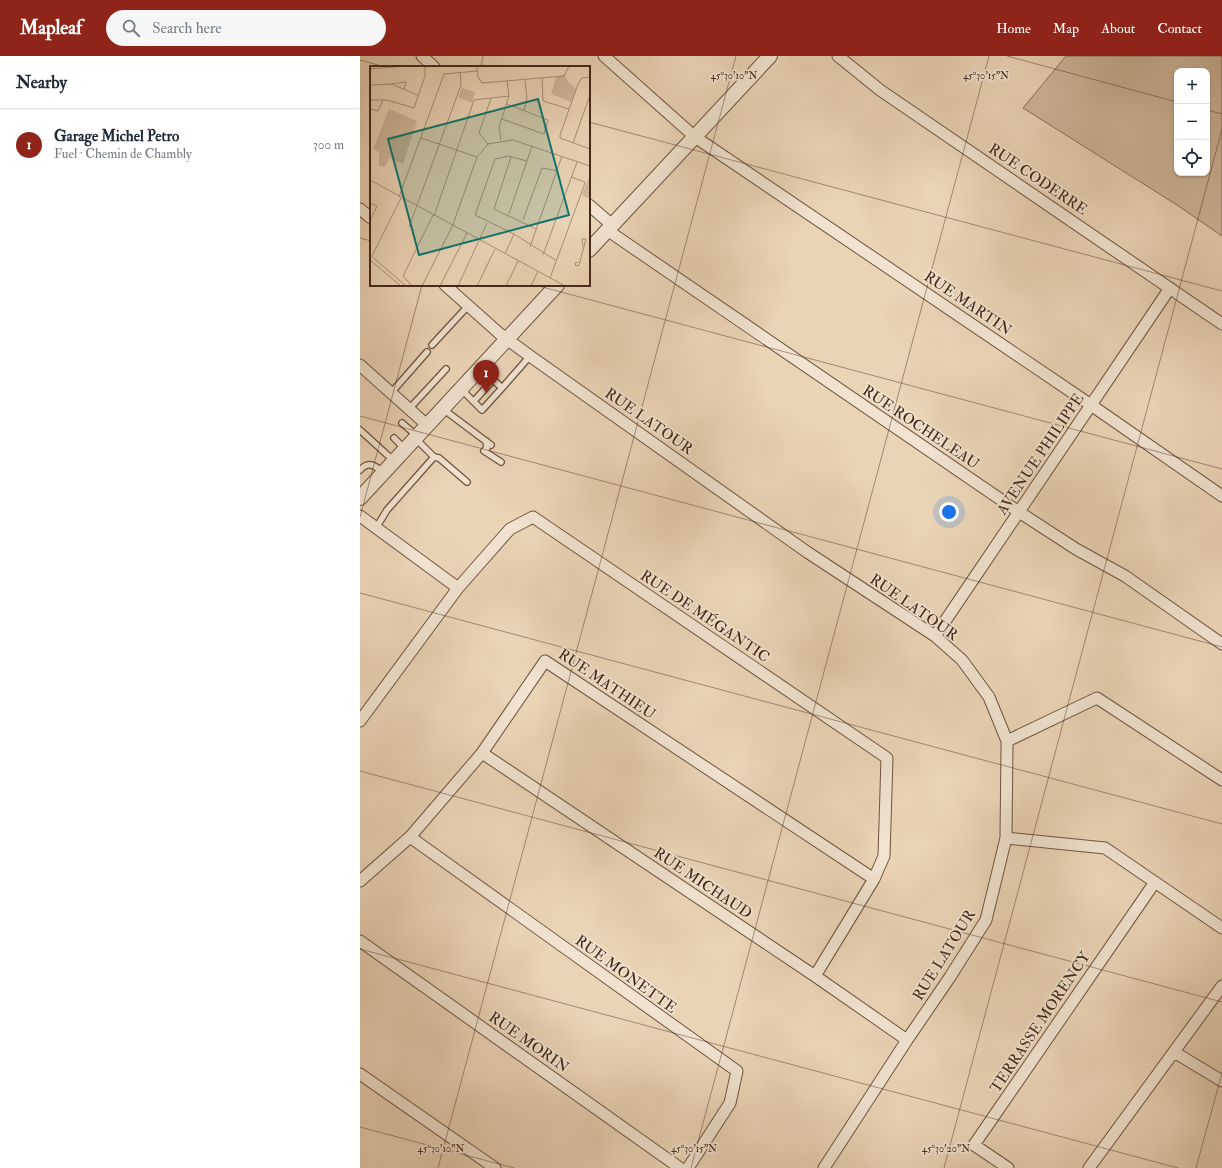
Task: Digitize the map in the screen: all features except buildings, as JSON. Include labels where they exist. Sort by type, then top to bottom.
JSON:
[{"type":"street","points":[[422,56],[433,66]]},
{"type":"street","name":"RUE MARTIN","points":[[604,56],[695,137],[1091,405],[1222,496]]},
{"type":"street","points":[[590,249],[770,56]]},
{"type":"street","name":"RUE CODERRE","points":[[838,56],[880,90],[1222,324]]},
{"type":"street","name":"RUE ROCHELEAU","points":[[590,206],[609,228],[1019,512],[1076,549],[1126,576],[1222,644]]},
{"type":"street","points":[[360,209],[370,217]]},
{"type":"street","name":"RUE LATOUR","points":[[446,286],[507,339],[530,356],[807,552],[935,636],[962,660],[989,697],[1007,741],[1006,838],[986,920],[824,1168]]},
{"type":"street","points":[[363,492],[427,426],[556,286]]},
{"type":"street","name":"AVENUE PHILIPPE","points":[[935,636],[1170,288]]},
{"type":"street","points":[[360,365],[427,426]]},
{"type":"street","points":[[360,516],[458,588]]},
{"type":"street","name":"RUE DE MÉGANTIC","points":[[360,721],[458,588],[510,529],[533,517],[887,758],[884,856],[874,879],[815,976]]},
{"type":"street","name":"RUE MATHIEU","points":[[360,881],[410,837],[482,753],[545,661],[874,879]]},
{"type":"street","points":[[1007,741],[1097,698],[1222,780]]},
{"type":"street","name":"RUE MICHAUD","points":[[482,753],[815,976],[907,1040]]},
{"type":"street","name":"RUE MONETTE","points":[[410,837],[737,1072],[730,1103],[688,1168]]},
{"type":"street","points":[[1006,838],[1105,848],[1222,928]]},
{"type":"street","name":"TERRASSE MORENCY","points":[[1008,1168],[974,1145],[1155,882]]},
{"type":"street","name":"RUE MORIN","points":[[360,941],[680,1168]]},
{"type":"street","points":[[1089,1168],[1222,986]]},
{"type":"street","points":[[1174,1052],[1222,1081]]},
{"type":"street","points":[[360,1074],[495,1168]]},
{"type":"lane","points":[[432,345],[468,306]]},
{"type":"lane","points":[[391,393],[427,352]]},
{"type":"lane","points":[[461,389],[482,410],[530,356]]},
{"type":"lane","points":[[481,368],[502,388]]},
{"type":"lane","points":[[409,409],[446,369]]},
{"type":"lane","points":[[474,401],[493,380]]},
{"type":"lane","points":[[443,408],[486,442],[492,445]]},
{"type":"lane","points":[[402,423],[412,441],[434,457],[439,458],[467,482]]},
{"type":"lane","points":[[360,430],[394,461]]},
{"type":"lane","points":[[394,438],[412,441]]},
{"type":"lane","points":[[486,442],[487,448],[484,451],[501,462]]},
{"type":"lane","points":[[376,528],[387,510],[434,457]]},
{"type":"lane","points":[[360,470],[364,466],[370,465],[376,466],[383,472]]},
{"type":"shaded area","points":[[1066,56],[1222,56],[1222,236],[1177,205],[1023,108]]},
{"type":"place","name":"Garage Michel Petro","points":[[486,393]]}]
